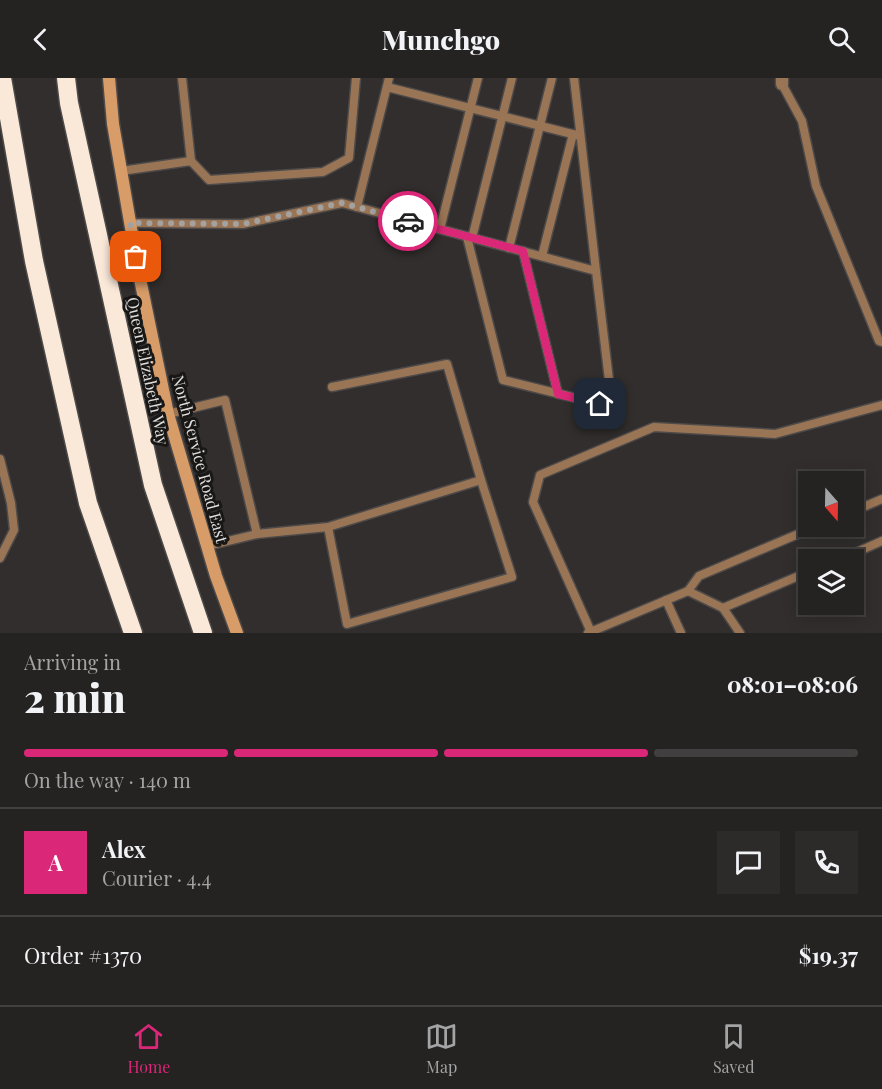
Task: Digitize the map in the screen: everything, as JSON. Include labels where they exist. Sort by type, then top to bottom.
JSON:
[{"type":"highway","points":[[2,78],[34,261],[88,503],[133,633]]},
{"type":"highway","name":"Queen Elizabeth Way","points":[[66,78],[69,103],[153,485],[203,633]]},
{"type":"street","name":"North Service Road East","points":[[109,78],[113,124],[130,223],[168,414],[207,546],[237,633]]},
{"type":"lane","points":[[182,78],[191,161],[209,180],[323,172],[349,158],[356,78]]},
{"type":"lane","points":[[440,230],[478,78]]},
{"type":"lane","points":[[512,78],[470,237],[502,380],[612,405],[577,135],[574,78]]},
{"type":"lane","points":[[509,248],[552,78]]},
{"type":"lane","points":[[782,81],[802,121],[816,186],[879,341],[882,342]]},
{"type":"lane","points":[[357,207],[388,83],[470,108],[577,135]]},
{"type":"lane","points":[[542,256],[577,135]]},
{"type":"lane","points":[[121,171],[191,161]]},
{"type":"lane","points":[[130,223],[243,224],[342,203],[596,271]]},
{"type":"lane","points":[[523,251],[558,394]]},
{"type":"lane","points":[[328,527],[347,624],[512,577],[447,364],[332,387]]},
{"type":"lane","points":[[168,414],[225,400],[257,534]]},
{"type":"lane","points":[[798,534],[699,576],[688,591],[589,632],[533,502],[540,476],[654,427],[775,434],[882,405]]},
{"type":"lane","points":[[0,459],[11,503],[14,530],[0,558]]},
{"type":"lane","points":[[207,546],[257,534],[328,527],[481,480]]},
{"type":"lane","points":[[864,507],[882,499]]},
{"type":"lane","points":[[864,549],[882,541]]},
{"type":"lane","points":[[723,608],[798,576]]},
{"type":"lane","points":[[688,591],[723,608],[740,633]]},
{"type":"lane","points":[[666,600],[681,633]]},
{"type":"way so far","points":[[136,257],[130,223],[243,224],[342,203],[408,221]]},
{"type":"route","points":[[408,221],[523,251],[558,394],[600,404]]}]
